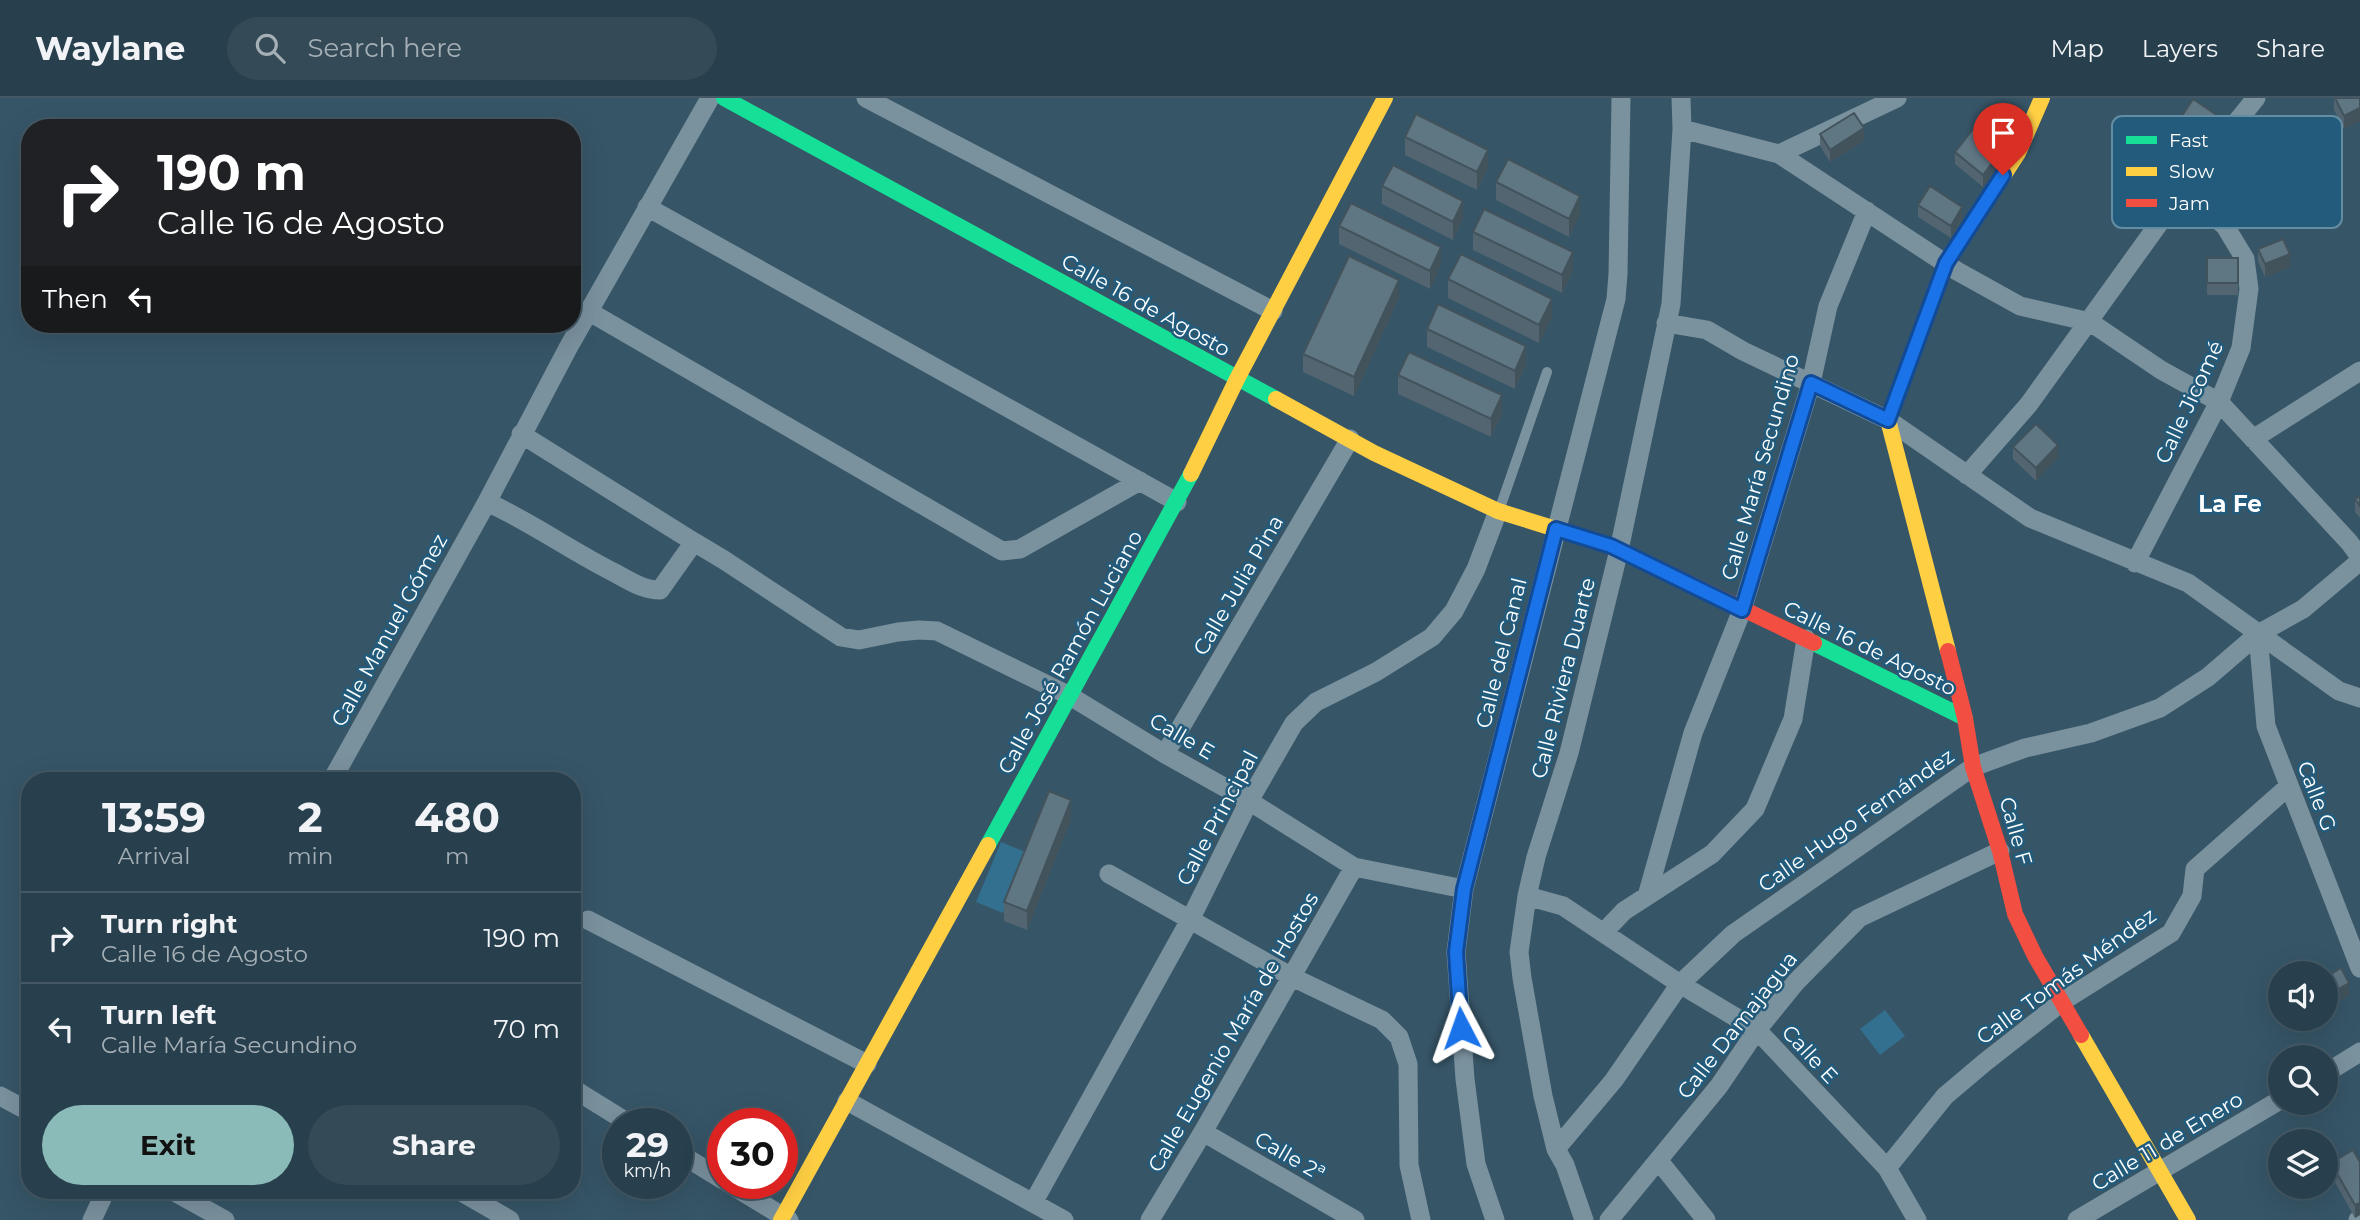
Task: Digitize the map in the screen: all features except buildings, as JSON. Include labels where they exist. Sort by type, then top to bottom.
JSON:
[{"type":"street","name":"Calle Manuel Gómez","points":[[581,324],[710,98]]},
{"type":"street","name":"Calle 16 de Agosto","points":[[724,98],[1350,439],[1498,511],[1615,548],[1965,718]]},
{"type":"street","points":[[866,98],[1273,311]]},
{"type":"street","name":"Calle José Ramón Luciano","points":[[784,1219],[1177,502],[1237,379],[1385,98]]},
{"type":"street","name":"Calle del Canal","points":[[1495,1220],[1476,1164],[1465,1079],[1456,952],[1464,889],[1560,531],[1615,299],[1618,274],[1621,98]]},
{"type":"street","name":"Calle Riviera Duarte","points":[[1584,1220],[1556,1149],[1543,1096],[1519,951],[1535,858],[1569,753],[1671,304],[1682,129],[1681,98]]},
{"type":"street","points":[[1779,154],[1897,98]]},
{"type":"street","points":[[1888,420],[1946,263],[2018,153],[2042,98]]},
{"type":"street","points":[[2242,116],[2256,98]]},
{"type":"street","points":[[1682,129],[1779,154],[1946,263],[2020,306],[2090,322],[2161,370],[2219,402],[2349,542],[2360,559]]},
{"type":"street","points":[[647,207],[1177,502]]},
{"type":"street","name":"Calle María Secundino","points":[[1647,896],[1693,733],[1742,610],[1811,383],[1828,306],[1867,211]]},
{"type":"street","points":[[1967,475],[2029,404],[2156,228]]},
{"type":"street","name":"Calle Jicomé","points":[[2135,563],[2219,402],[2241,348],[2249,289],[2245,259],[2226,228]]},
{"type":"street","points":[[588,311],[1002,551],[1020,549],[1140,481]]},
{"type":"street","points":[[1666,323],[1707,330],[1743,351],[1888,420],[2030,518],[2188,583],[2339,691],[2360,698]]},
{"type":"street","name":"Calle Manuel Gómez","points":[[336,772],[576,333]]},
{"type":"street","points":[[2253,439],[2360,371]]},
{"type":"street","name":"Calle F","points":[[1888,420],[1965,718],[1973,766],[2000,851],[2015,914],[2035,956],[2188,1220]]},
{"type":"street","name":"Calle E","points":[[521,434],[724,559],[841,637],[859,640],[898,632],[937,631],[1070,696],[1249,801],[1354,867],[1464,889]]},
{"type":"street","name":"Calle Julia Pina","points":[[1165,754],[1350,439]]},
{"type":"street","points":[[486,502],[512,513],[592,562],[648,590],[660,590],[694,542]]},
{"type":"street","name":"Calle Principal","points":[[1033,1203],[1191,918],[1249,801],[1294,723],[1316,702],[1376,672],[1432,637],[1454,611],[1476,569],[1498,511]]},
{"type":"street","name":"Calle Hugo Fernández","points":[[1556,1149],[1615,1080],[1680,984],[1733,934],[1973,766],[2025,748],[2091,733],[2161,708],[2208,677],[2258,635],[2303,609],[2360,559]]},
{"type":"street","name":"Calle G","points":[[2258,635],[2266,726],[2360,968]]},
{"type":"street","points":[[1603,933],[1624,911],[1712,854],[1755,809],[1793,719],[1806,639]]},
{"type":"street","name":"Calle Tomás Méndez","points":[[1887,1168],[1945,1096],[2063,1001],[2171,933],[2192,896],[2195,869],[2289,786]]},
{"type":"street","name":"Calle Damajagua","points":[[1609,1220],[1719,1086],[1757,1030],[1796,982],[1859,918],[2000,851]]},
{"type":"street","name":"Calle Eugenio María de Hostos","points":[[1150,1220],[1354,867]]},
{"type":"street","points":[[1109,873],[1292,977],[1382,1020],[1399,1037],[1408,1064],[1409,1165],[1421,1220]]},
{"type":"street","name":"Calle E","points":[[1527,897],[1563,906],[1680,984],[1757,1030],[1887,1168],[1917,1220]]},
{"type":"street","points":[[588,920],[867,1064]]},
{"type":"street","points":[[2338,1066],[2360,1052]]},
{"type":"street","points":[[581,1094],[604,1108]]},
{"type":"street","points":[[0,1096],[21,1107]]},
{"type":"street","points":[[847,1101],[1064,1220]]},
{"type":"street","name":"Calle 11 de Enero","points":[[2077,1220],[2268,1107]]},
{"type":"street","name":"Calle 2ª","points":[[1203,1132],[1355,1220]]},
{"type":"street","points":[[1659,1161],[1706,1220]]},
{"type":"street","points":[[92,1220],[102,1199]]},
{"type":"street","points":[[186,1199],[225,1220]]},
{"type":"street","points":[[473,1199],[509,1220]]},
{"type":"street","points":[[752,1199],[784,1219]]},
{"type":"lane","points":[[1498,511],[1546,372]]},
{"type":"shaded area","points":[[1001,842],[1028,853],[1003,913],[976,902]]},
{"type":"shaded area","points":[[1885,1010],[1905,1036],[1880,1055],[1860,1029]]},
{"type":"traffic: fast","points":[[724,98],[1276,399]]},
{"type":"traffic: fast","points":[[988,845],[1191,474]]},
{"type":"traffic: fast","points":[[1814,643],[1965,718]]},
{"type":"traffic: slow","points":[[1191,474],[1237,379],[1385,98]]},
{"type":"traffic: slow","points":[[1948,651],[1888,420],[1946,263],[2018,153],[2042,98]]},
{"type":"traffic: slow","points":[[1276,399],[1374,453],[1498,511],[1591,540]]},
{"type":"traffic: slow","points":[[781,1220],[988,845]]},
{"type":"traffic: slow","points":[[2081,1035],[2188,1220]]},
{"type":"traffic: jam","points":[[1591,540],[1611,546],[1814,643]]},
{"type":"traffic: jam","points":[[1948,651],[1965,718],[1973,767],[2000,851],[2015,914],[2035,956],[2081,1035]]},
{"type":"district","name":"La Fe","points":[[2230,504]]},
{"type":"route","points":[[1461,1028],[1456,952],[1464,889],[1556,529],[1611,546],[1742,610],[1811,383],[1888,420],[1946,263],[2003,175]]}]
